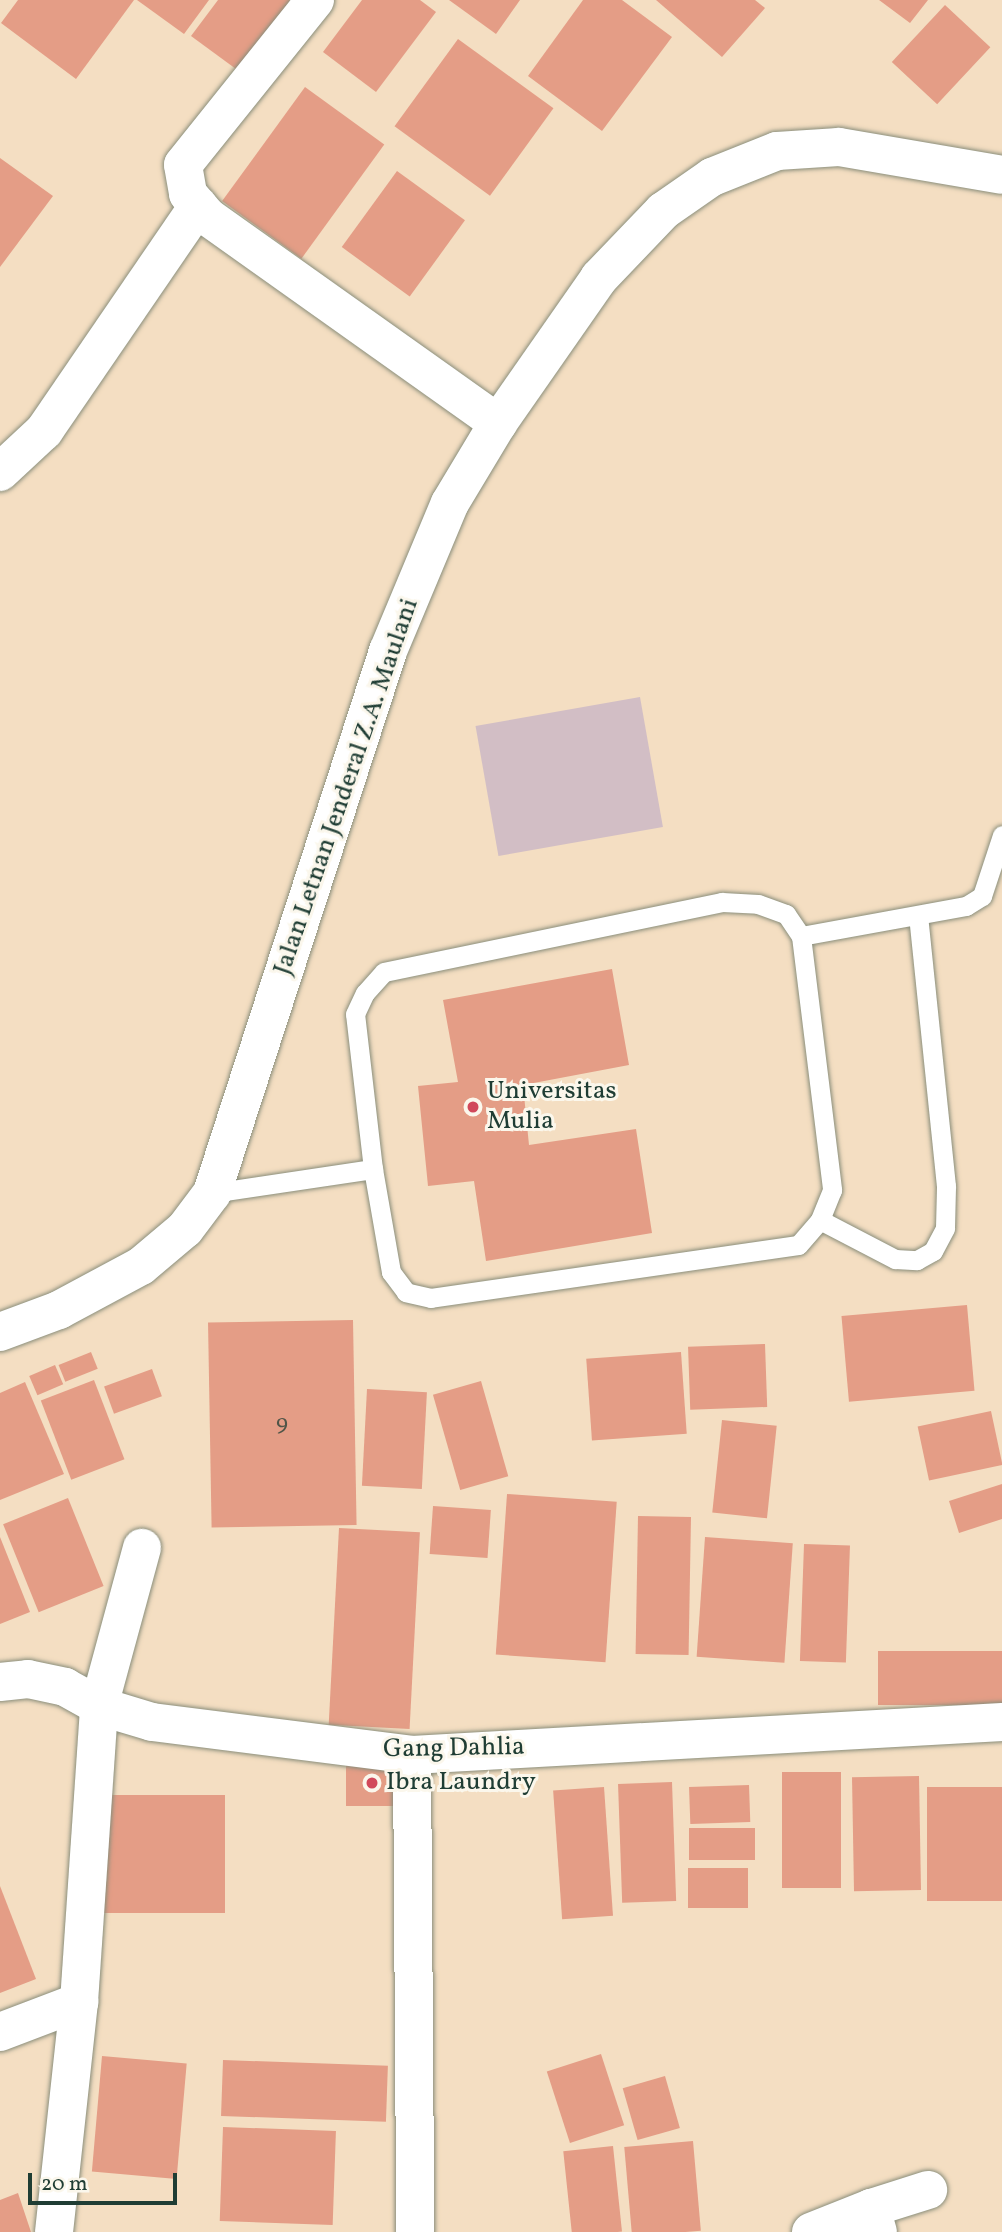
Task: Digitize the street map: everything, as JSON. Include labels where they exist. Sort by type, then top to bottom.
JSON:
[{"type":"street","points":[[315,0],[183,165],[188,194],[198,206],[498,423]]},
{"type":"street","name":"Jalan Letnan Jenderal Z.A. Maulani","points":[[0,1332],[59,1310],[141,1266],[185,1228],[212,1194],[388,651],[450,503],[498,423],[599,278],[663,211],[712,177],[777,151],[839,147],[1002,175]]},
{"type":"street","points":[[0,472],[44,430],[198,206]]},
{"type":"street","points":[[54,2232],[79,2002],[99,1706],[142,1548]]},
{"type":"street","name":"Gang Dahlia","points":[[0,1682],[28,1679],[65,1686],[99,1706],[152,1722],[412,1755],[1002,1722]]},
{"type":"street","points":[[412,1755],[415,2232]]},
{"type":"street","points":[[0,2032],[79,2002]]},
{"type":"street","points":[[811,2232],[875,2220],[928,2190]]},
{"type":"lane","points":[[801,936],[967,906],[982,896],[1002,835]]},
{"type":"lane","points":[[722,902],[758,904],[786,914],[801,936],[832,1190],[820,1220],[798,1245],[431,1298],[406,1292],[391,1272],[373,1169],[355,1014],[365,993],[384,972],[722,902]]},
{"type":"lane","points":[[820,1220],[895,1259],[917,1260],[933,1251],[945,1228],[946,1186],[918,916]]},
{"type":"lane","points":[[212,1194],[373,1169]]},
{"type":"shaded area","points":[[640,697],[663,827],[498,856],[476,726]]},
{"type":"building","points":[[18,0],[134,0],[76,79],[1,23]]},
{"type":"building","points":[[137,0],[209,0],[184,34]]},
{"type":"building","points":[[218,0],[289,0],[302,10],[251,80],[191,36]]},
{"type":"building","points":[[362,0],[420,0],[436,12],[376,92],[323,52]]},
{"type":"building","points":[[449,0],[520,0],[496,34]]},
{"type":"building","points":[[583,0],[622,0],[672,37],[602,131],[528,76]]},
{"type":"building","points":[[656,0],[755,0],[765,8],[722,57]]},
{"type":"building","points":[[879,0],[928,0],[910,23]]},
{"type":"building","points":[[945,5],[990,47],[937,104],[892,62]]},
{"type":"building","points":[[458,39],[553,108],[490,196],[395,126]]},
{"type":"building","points":[[305,87],[384,145],[301,259],[222,201]]},
{"type":"building","points":[[0,158],[53,196],[0,267]]},
{"type":"building","points":[[397,171],[465,220],[410,296],[342,247]]},
{"type":"building","name":"Universitas Mulia","points":[[612,969],[629,1065],[523,1085],[529,1145],[636,1129],[652,1233],[486,1261],[474,1181],[428,1186],[418,1086],[458,1082],[443,1000]]},
{"type":"building","points":[[967,1305],[974,1391],[849,1402],[841,1316]]},
{"type":"building","points":[[353,1320],[357,1525],[212,1527],[208,1323]]},
{"type":"building","points":[[765,1344],[767,1407],[690,1410],[688,1347]]},
{"type":"building","points":[[91,1352],[98,1369],[65,1382],[59,1365]]},
{"type":"building","points":[[681,1352],[687,1434],[592,1440],[586,1359]]},
{"type":"building","points":[[55,1365],[63,1384],[37,1395],[29,1376]]},
{"type":"building","points":[[152,1369],[162,1396],[114,1414],[104,1386]]},
{"type":"building","points":[[94,1380],[124,1459],[71,1480],[41,1400]]},
{"type":"building","points":[[481,1381],[508,1476],[460,1490],[433,1395]]},
{"type":"building","points":[[25,1382],[64,1474],[0,1500],[0,1393]]},
{"type":"building","points":[[367,1389],[427,1392],[422,1489],[362,1486]]},
{"type":"building","points":[[991,1411],[1002,1465],[929,1480],[918,1427]]},
{"type":"building","points":[[722,1420],[777,1426],[767,1518],[712,1512]]},
{"type":"building","points":[[1002,1484],[1002,1519],[959,1533],[949,1501]]},
{"type":"building","points":[[507,1494],[617,1502],[606,1662],[496,1655]]},
{"type":"building","points":[[68,1498],[104,1586],[39,1612],[3,1524]]},
{"type":"building","points":[[433,1506],[491,1510],[488,1558],[430,1554]]},
{"type":"building","points":[[638,1516],[691,1517],[689,1655],[636,1654]]},
{"type":"building","points":[[339,1528],[420,1532],[410,1729],[329,1725]]},
{"type":"building","points":[[0,1537],[30,1612],[0,1624]]},
{"type":"building","points":[[705,1537],[793,1543],[784,1663],[697,1657]]},
{"type":"building","points":[[804,1544],[850,1546],[846,1663],[800,1661]]},
{"type":"building","points":[[878,1651],[1002,1651],[1002,1705],[878,1705]]},
{"type":"building","name":"Ibra Laundry","points":[[346,1761],[399,1761],[399,1806],[346,1806]]},
{"type":"building","points":[[782,1772],[841,1772],[841,1888],[782,1888]]},
{"type":"building","points":[[919,1776],[921,1890],[854,1891],[852,1777]]},
{"type":"building","points":[[672,1782],[676,1901],[622,1903],[618,1784]]},
{"type":"building","points":[[749,1785],[750,1822],[690,1824],[689,1787]]},
{"type":"building","points":[[604,1787],[613,1916],[562,1919],[553,1791]]},
{"type":"building","points":[[927,1787],[1002,1787],[1002,1901],[927,1901]]},
{"type":"building","points":[[97,1795],[225,1795],[225,1913],[97,1913]]},
{"type":"building","points":[[689,1828],[755,1828],[755,1860],[689,1860]]},
{"type":"building","points":[[688,1868],[748,1868],[748,1908],[688,1908]]},
{"type":"building","points":[[0,1886],[36,1979],[0,1993]]},
{"type":"building","points":[[601,2054],[624,2125],[570,2143],[547,2072]]},
{"type":"building","points":[[102,2056],[187,2063],[177,2179],[92,2172]]},
{"type":"building","points":[[223,2060],[388,2066],[386,2122],[221,2116]]},
{"type":"building","points":[[665,2076],[680,2128],[638,2140],[623,2088]]},
{"type":"building","points":[[223,2127],[336,2131],[333,2225],[220,2221]]},
{"type":"building","points":[[693,2141],[701,2231],[632,2232],[624,2147]]},
{"type":"building","points":[[613,2146],[622,2232],[572,2232],[563,2151]]},
{"type":"building","points":[[18,2193],[31,2232],[0,2232],[0,2200]]},
{"type":"place","name":"Universitas Mulia","points":[[473,1107]]},
{"type":"place","name":"Ibra Laundry","points":[[372,1783]]}]
